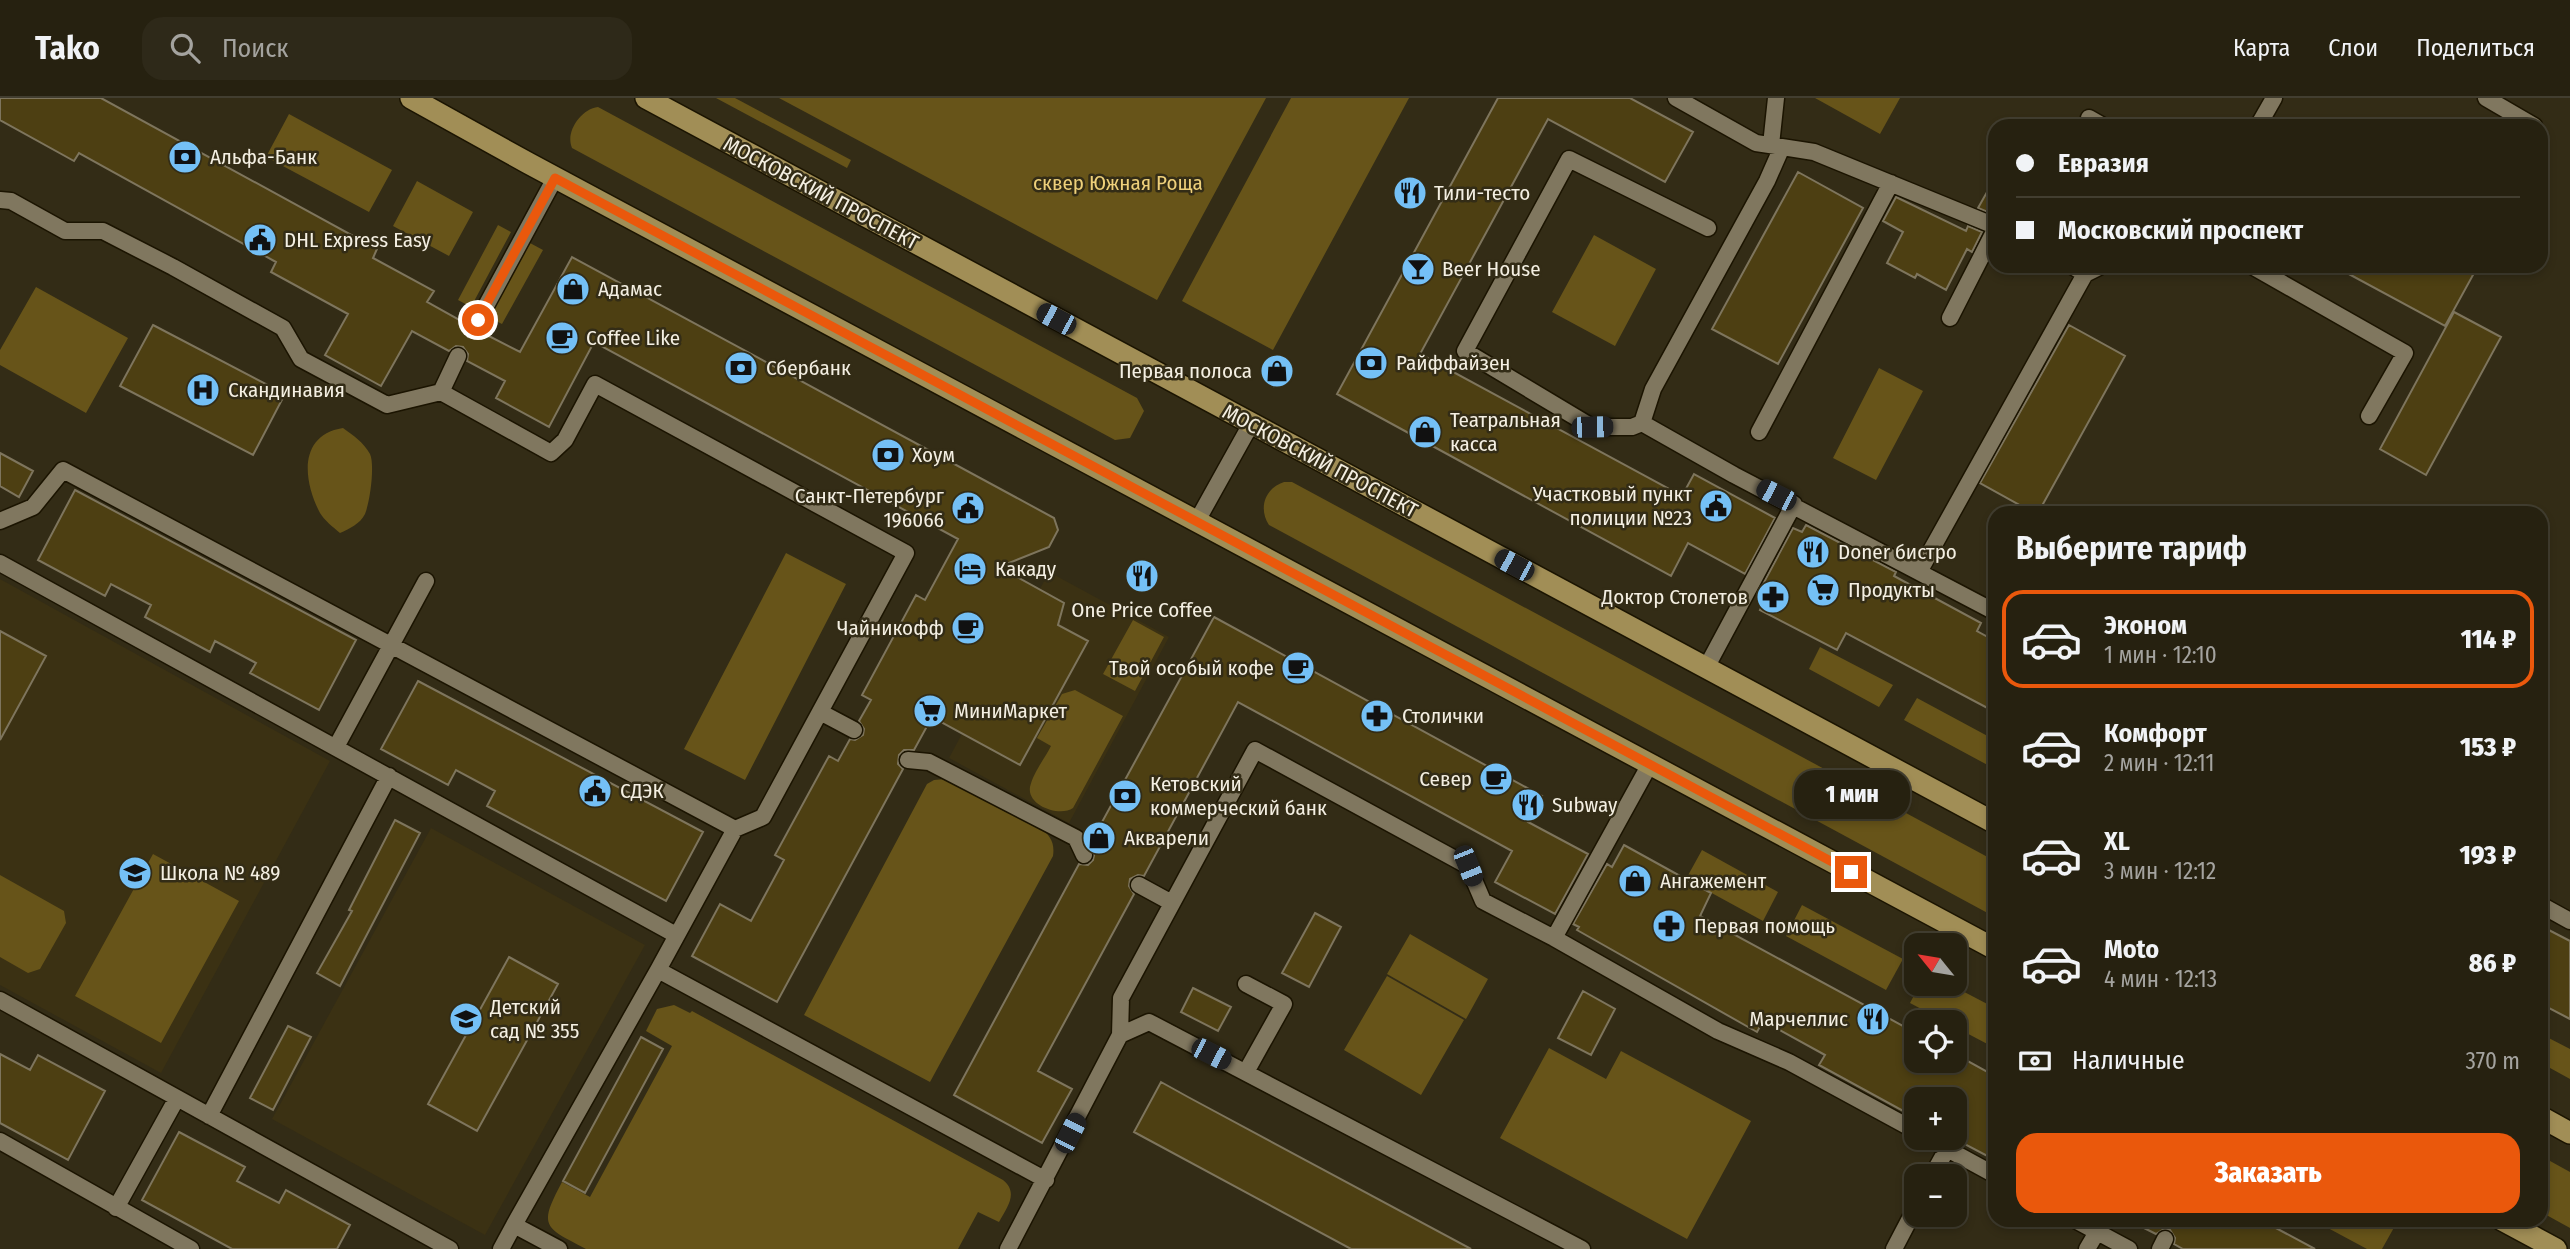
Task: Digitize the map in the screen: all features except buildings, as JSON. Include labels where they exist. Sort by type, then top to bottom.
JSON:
[{"type":"main road","points":[[411,98],[555,178],[1988,945]]},
{"type":"main road","name":"МОСКОВСКИЙ ПРОСПЕКТ","points":[[646,98],[1988,819]]},
{"type":"main road","points":[[2548,1121],[2570,1133]]},
{"type":"main road","points":[[2515,1227],[2556,1249]]},
{"type":"lane","points":[[1676,98],[1756,143],[1814,152],[1988,225]]},
{"type":"lane","points":[[1642,423],[1653,389],[1767,181],[1776,146],[1776,98]]},
{"type":"lane","points":[[2486,98],[2522,119]]},
{"type":"lane","points":[[2261,119],[2267,101]]},
{"type":"lane","points":[[1642,423],[1632,427],[1592,427],[1465,351],[1569,159],[1708,228]]},
{"type":"lane","points":[[474,327],[555,178]]},
{"type":"lane","points":[[1759,432],[1891,183]]},
{"type":"lane","points":[[0,200],[11,201],[65,231],[103,231],[173,267],[283,328],[301,359],[387,405],[440,392],[551,453],[565,440],[595,384],[906,553],[763,817],[734,829],[501,1249]]},
{"type":"lane","points":[[1950,318],[1988,242]]},
{"type":"lane","points":[[1919,572],[2077,273]]},
{"type":"lane","points":[[2264,273],[2405,353],[2369,416]]},
{"type":"lane","points":[[440,392],[458,356]]},
{"type":"lane","points":[[1642,423],[1734,475],[1794,504],[1988,608]]},
{"type":"lane","points":[[1197,521],[1251,424]]},
{"type":"lane","points":[[0,521],[33,507],[62,470],[734,829]]},
{"type":"lane","points":[[1706,668],[1794,504]]},
{"type":"lane","points":[[0,563],[676,935]]},
{"type":"lane","points":[[336,747],[426,581]]},
{"type":"lane","points":[[820,712],[854,730]]},
{"type":"lane","points":[[1008,1249],[1120,1035],[1121,998],[1255,750],[1468,866],[1483,901],[1554,938],[1717,1031],[1789,1062],[1904,1125]]},
{"type":"lane","points":[[908,760],[929,762],[1076,838],[1084,855]]},
{"type":"lane","points":[[1554,938],[1650,764]]},
{"type":"lane","points":[[209,1116],[389,776]]},
{"type":"lane","points":[[1139,885],[1172,903]]},
{"type":"lane","points":[[2548,909],[2570,920]]},
{"type":"lane","points":[[658,970],[1046,1180]]},
{"type":"lane","points":[[1246,984],[1284,1004],[1246,1072]]},
{"type":"lane","points":[[0,1000],[450,1249]]},
{"type":"lane","points":[[1120,1035],[1149,1022],[1582,1249]]},
{"type":"lane","points":[[116,1208],[177,1098]]},
{"type":"lane","points":[[0,1141],[191,1249]]},
{"type":"lane","points":[[1949,1150],[1988,1171]]},
{"type":"lane","points":[[514,1225],[559,1249]]},
{"type":"lane","points":[[1894,1249],[1906,1227]]},
{"type":"lane","points":[[2088,1227],[2129,1249]]},
{"type":"lane","points":[[2087,1249],[2097,1232]]},
{"type":"shaded area","points":[[1049,572],[1169,637],[1069,823],[949,758]]},
{"type":"shaded area","name":"Школа № 489","points":[[0,579],[330,761],[161,1073],[0,985]]},
{"type":"shaded area","name":"Детский сад № 355","points":[[431,828],[645,945],[485,1235],[272,1119]]},
{"type":"green space","points":[[716,98],[735,98],[851,160],[847,168]]},
{"type":"green space","name":"сквер Южная Роща","points":[[779,98],[1266,98],[1157,300]]},
{"type":"green space","points":[[1291,98],[1409,98],[1273,350],[1182,301]]},
{"type":"green space","points":[[1815,98],[1900,98],[1880,134]]},
{"type":"green space","points":[[598,107],[1137,398],[1144,411],[1130,438],[1115,440],[572,148],[571,135],[576,122],[586,112]]},
{"type":"green space","points":[[289,114],[392,170],[369,212],[266,157]]},
{"type":"green space","points":[[417,181],[473,212],[449,256],[393,226]]},
{"type":"green space","points":[[498,225],[511,232],[471,307],[458,300]]},
{"type":"green space","points":[[1594,235],[1656,269],[1615,346],[1552,312]]},
{"type":"green space","points":[[530,243],[543,250],[502,324],[488,317]]},
{"type":"green space","points":[[36,287],[128,338],[86,413],[0,365],[0,350]]},
{"type":"green space","points":[[1879,368],[1923,391],[1876,480],[1833,458]]},
{"type":"green space","points":[[343,428],[370,454],[372,475],[363,518],[340,533],[322,516],[314,500],[308,461],[318,440],[328,432]]},
{"type":"green space","points":[[1292,482],[1988,857],[1988,913],[1269,525],[1264,512],[1265,499],[1277,485]]},
{"type":"green space","points":[[786,553],[846,584],[745,780],[684,749]]},
{"type":"green space","points":[[1133,620],[1164,637],[1135,691],[1103,674]]},
{"type":"green space","points":[[1820,647],[1893,685],[1879,707],[1809,669]]},
{"type":"green space","points":[[1075,690],[1123,716],[1073,808],[1053,810],[1039,804],[1030,794],[1034,776],[1051,746],[1037,738],[1062,694]]},
{"type":"green space","points":[[1917,698],[1988,736],[1988,765],[1904,720]]},
{"type":"green space","points":[[945,779],[1040,827],[1051,840],[1053,856],[930,1082],[804,1015],[927,784]]},
{"type":"green space","points":[[1702,850],[1778,892],[1763,921],[1686,879]]},
{"type":"green space","points":[[153,854],[239,901],[161,1043],[75,996]]},
{"type":"green space","points":[[0,875],[64,911],[66,923],[40,969],[28,973],[0,957]]},
{"type":"green space","points":[[1802,905],[1903,959],[1886,990],[1786,936]]},
{"type":"green space","points":[[1410,934],[1488,979],[1466,1019],[1387,974]]},
{"type":"green space","points":[[1387,976],[1464,1020],[1421,1095],[1344,1050]]},
{"type":"green space","points":[[1967,993],[1988,1004],[1988,1044],[1967,1033],[1967,1010],[1923,1010],[1910,1003],[1914,996],[1967,996]]},
{"type":"green space","points":[[674,1005],[690,1013],[692,1011],[1003,1180],[1011,1195],[999,1222],[978,1212],[958,1249],[586,1249],[561,1236],[549,1224],[548,1217],[554,1197],[562,1182],[590,1197],[672,1046],[646,1031],[657,1009]]},
{"type":"green space","points":[[2548,1038],[2570,1049],[2570,1079],[2548,1067]]},
{"type":"green space","points":[[1549,1048],[1606,1079],[1621,1051],[1751,1121],[1687,1239],[1500,1138]]},
{"type":"green space","points":[[2548,1160],[2570,1172],[2570,1228],[2548,1216]]},
{"type":"green space","points":[[2326,1227],[2394,1227],[2382,1249],[2367,1249]]},
{"type":"place","name":"Альфа-Банк","points":[[185,157]]},
{"type":"place","name":"Тили-тесто","points":[[1410,193]]},
{"type":"place","name":"DHL Express Easy","points":[[260,240]]},
{"type":"place","name":"Beer House","points":[[1418,269]]},
{"type":"place","name":"Адамас","points":[[573,289]]},
{"type":"place","name":"Coffee Like","points":[[562,338]]},
{"type":"place","name":"Райффайзен","points":[[1371,363]]},
{"type":"place","name":"Сбербанк","points":[[741,368]]},
{"type":"place","name":"Первая полоса","points":[[1277,371]]},
{"type":"place","name":"Скандинавия","points":[[203,390]]},
{"type":"place","name":"Театральная касса","points":[[1425,432]]},
{"type":"place","name":"Хоум","points":[[888,455]]},
{"type":"place","name":"Участковый пункт полиции №23","points":[[1716,506]]},
{"type":"place","name":"Санкт-Петербург 196066","points":[[968,508]]},
{"type":"place","name":"Doner бистро","points":[[1813,552]]},
{"type":"place","name":"Какаду","points":[[970,569]]},
{"type":"place","name":"One Price Coffee","points":[[1142,576]]},
{"type":"place","name":"Продукты","points":[[1823,590]]},
{"type":"place","name":"Доктор Столетов","points":[[1773,597]]},
{"type":"place","name":"Чайникофф","points":[[968,628]]},
{"type":"place","name":"Твой особый кофе","points":[[1298,668]]},
{"type":"place","name":"МиниМаркет","points":[[930,711]]},
{"type":"place","name":"Столички","points":[[1377,716]]},
{"type":"place","name":"Север","points":[[1496,779]]},
{"type":"place","name":"СДЭК","points":[[595,791]]},
{"type":"place","name":"Кетовский коммерческий банк","points":[[1125,796]]},
{"type":"place","name":"Subway","points":[[1528,805]]},
{"type":"place","name":"Акварели","points":[[1099,838]]},
{"type":"place","name":"Школа № 489","points":[[135,873]]},
{"type":"place","name":"Ангажемент","points":[[1635,881]]},
{"type":"place","name":"Первая помощь","points":[[1669,926]]},
{"type":"place","name":"Детский сад № 355","points":[[466,1019]]},
{"type":"place","name":"Марчеллис","points":[[1873,1019]]},
{"type":"route","points":[[478,320],[555,178],[1851,872]]}]
